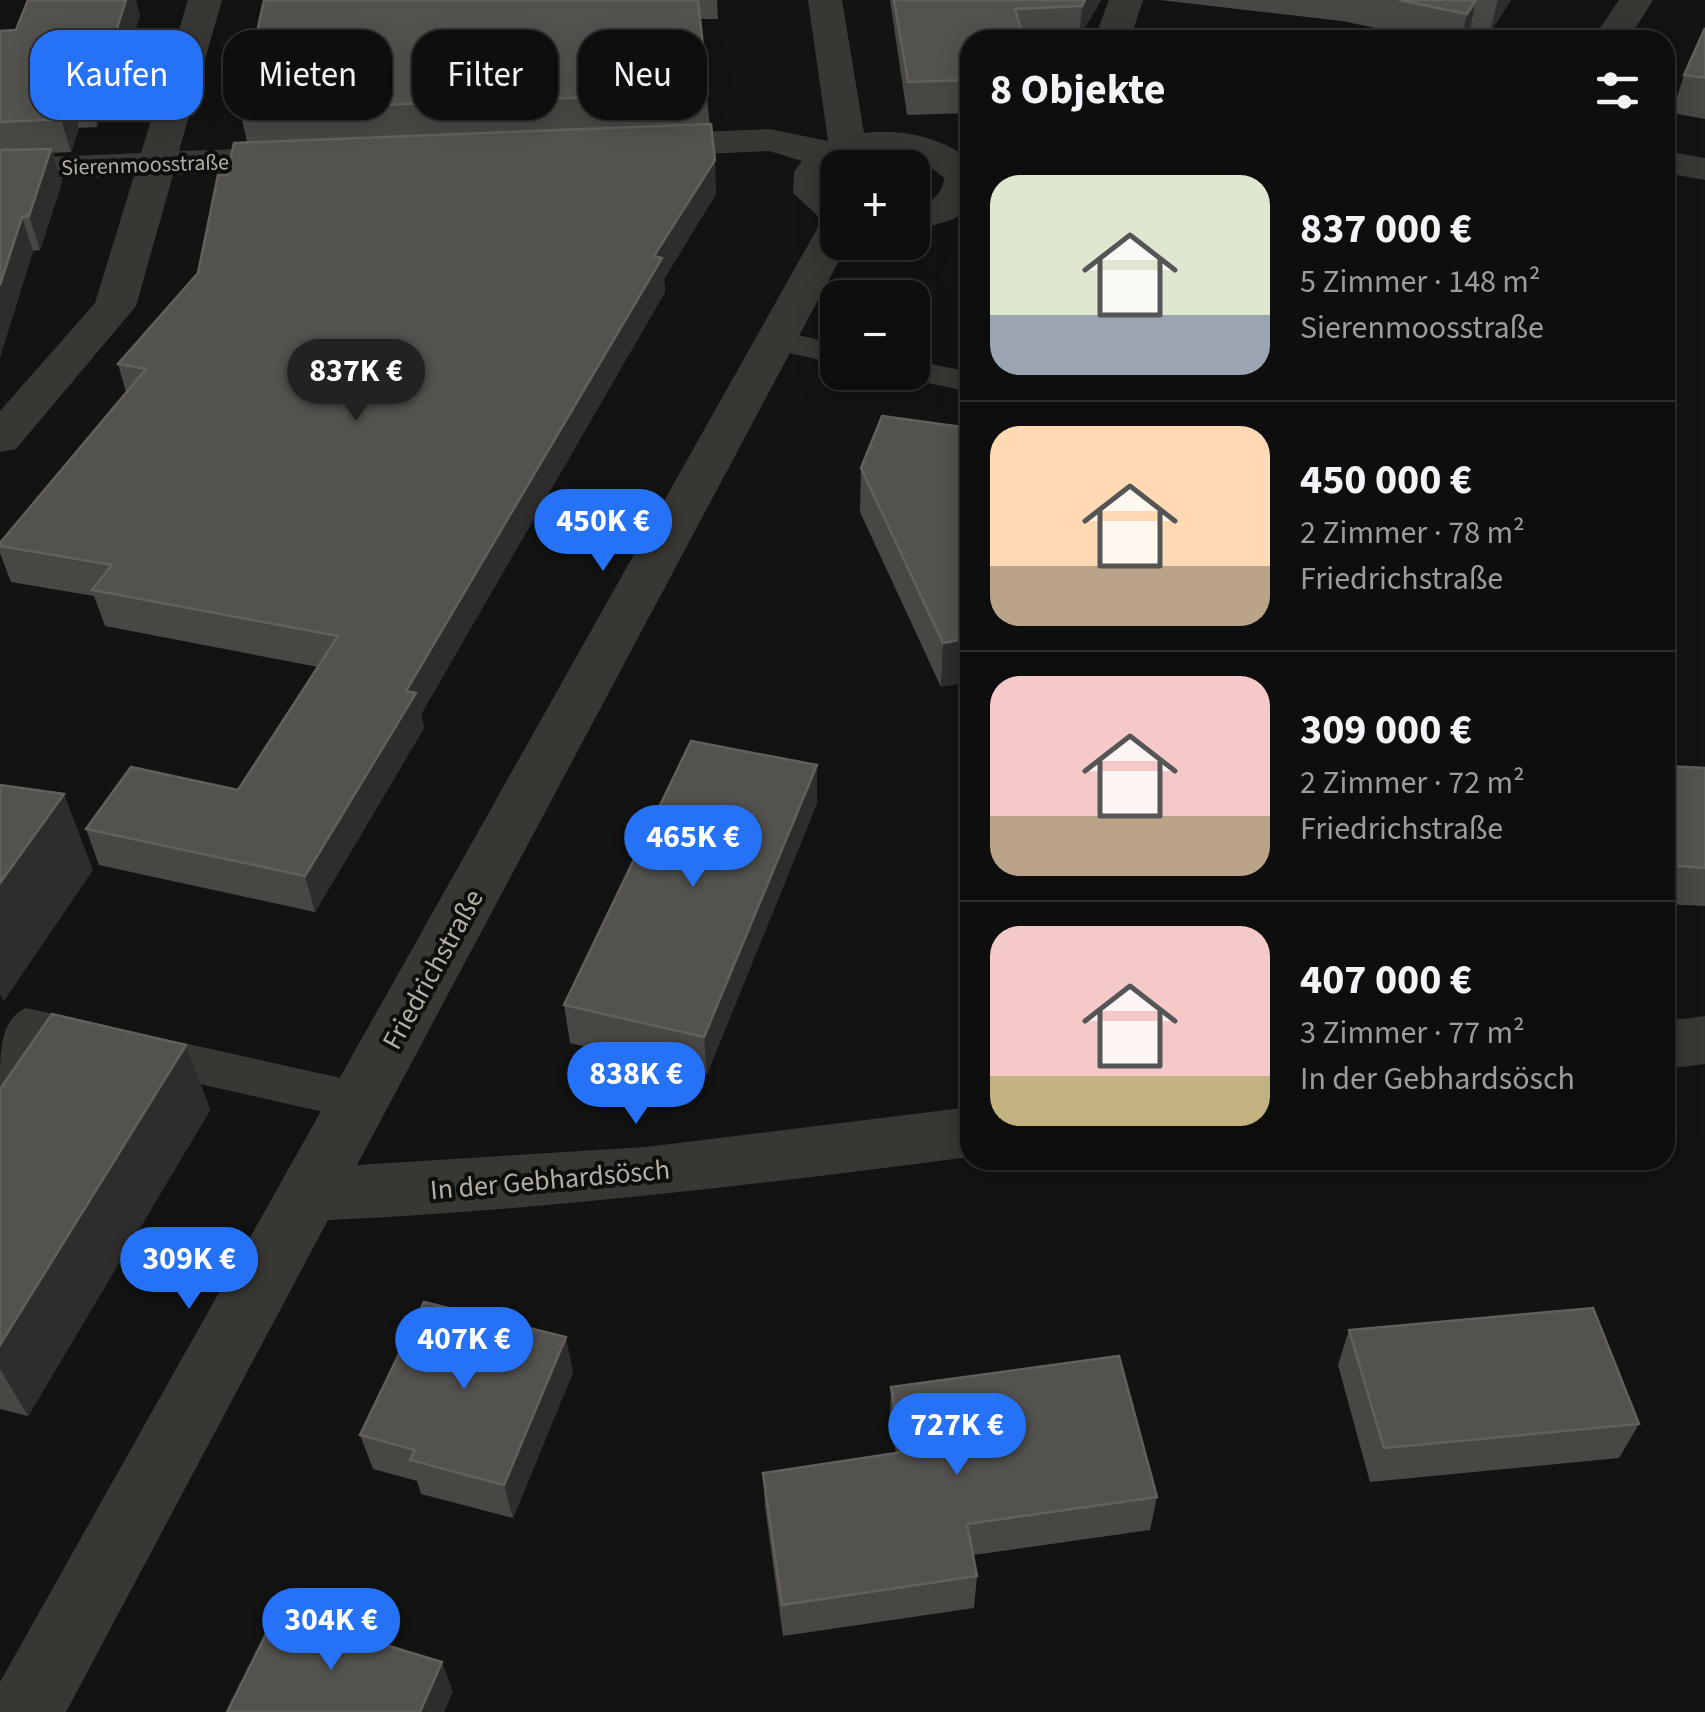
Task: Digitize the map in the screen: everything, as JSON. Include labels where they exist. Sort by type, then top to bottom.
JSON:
[{"type":"street","points":[[0,439],[114,306],[205,0]]},
{"type":"street","points":[[825,0],[838,150]]},
{"type":"street","points":[[1116,30],[1126,0]]},
{"type":"street","points":[[1616,30],[1636,0]]},
{"type":"street","points":[[611,146],[770,140],[827,150]]},
{"type":"street","points":[[851,150],[897,143],[926,150]]},
{"type":"street","points":[[930,151],[960,163]]},
{"type":"street","name":"Sierenmoosstraße","points":[[0,170],[334,157]]},
{"type":"street","points":[[1675,164],[1705,169]]},
{"type":"street","points":[[820,169],[809,180],[812,193],[820,199]]},
{"type":"street","points":[[930,213],[949,206],[960,192]]},
{"type":"street","name":"Friedrichstraße","points":[[25,1712],[820,259]]},
{"type":"street","points":[[1675,1044],[1705,1040]]},
{"type":"street","name":"In der Gebhardsösch","points":[[308,1194],[514,1185],[646,1173],[960,1133]]},
{"type":"lane","points":[[775,340],[820,350]]},
{"type":"lane","points":[[930,374],[960,380]]},
{"type":"lane","points":[[0,1066],[26,1026],[359,1101]]},
{"type":"building","points":[[28,0],[126,0],[116,30],[30,30],[30,120],[41,120],[0,122],[0,31],[16,30]]},
{"type":"building","points":[[264,0],[698,0],[701,30],[578,30],[578,98],[558,98],[558,30],[412,30],[412,104],[392,104],[392,30],[257,30]]},
{"type":"building","points":[[894,0],[1085,0],[1082,6],[1015,9],[1021,30],[960,30],[960,80],[908,82]]},
{"type":"building","points":[[1399,0],[1476,0],[1467,14]]},
{"type":"building","points":[[1705,28],[1705,78],[1684,75]]},
{"type":"building","points":[[711,124],[715,160],[654,256],[662,258],[406,691],[416,693],[305,876],[86,829],[131,767],[238,790],[338,636],[92,590],[112,565],[0,546],[146,369],[118,364],[198,273],[218,175],[227,175],[234,143]]},
{"type":"building","points":[[51,149],[29,216],[22,217],[0,285],[0,150]]},
{"type":"building","points":[[882,416],[960,427],[960,640],[943,643],[861,468]]},
{"type":"building","points":[[691,741],[817,765],[704,1037],[564,1005]]},
{"type":"building","points":[[1675,766],[1705,768],[1705,868],[1675,866]]},
{"type":"building","points":[[0,785],[64,794],[0,883]]},
{"type":"building","points":[[52,1014],[186,1045],[0,1345],[0,1089]]},
{"type":"building","points":[[424,1302],[566,1337],[504,1485],[410,1460],[415,1450],[360,1435]]},
{"type":"building","points":[[1593,1308],[1639,1424],[1384,1448],[1349,1330]]},
{"type":"building","points":[[1119,1356],[1157,1497],[967,1524],[977,1576],[782,1605],[763,1473],[903,1452],[891,1387]]},
{"type":"building","points":[[277,1612],[442,1662],[420,1712],[227,1712]]}]
